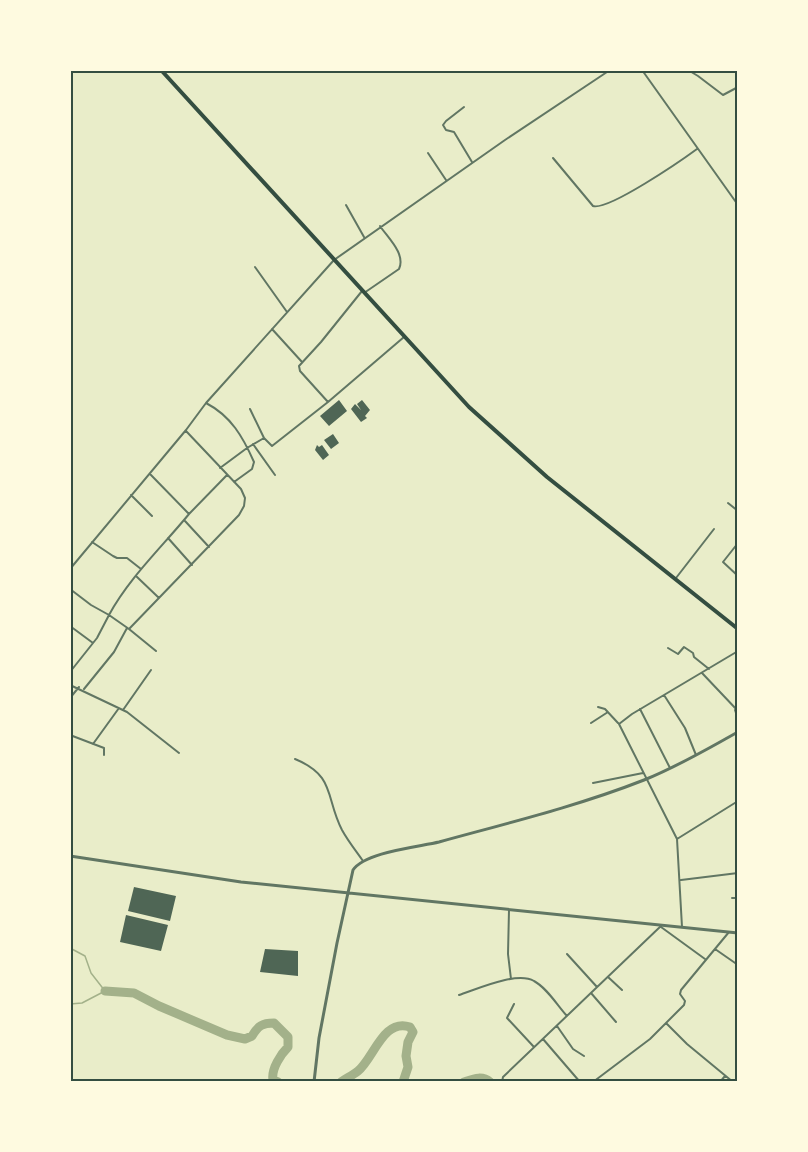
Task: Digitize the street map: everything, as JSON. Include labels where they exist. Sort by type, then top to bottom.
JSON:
[{"type":"main road","points":[[161,70],[404,337],[496,433],[547,477],[738,629]]},
{"type":"street","points":[[70,569],[206,403],[334,260],[472,162],[610,70]]},
{"type":"street","points":[[642,70],[738,205]]},
{"type":"street","points":[[688,70],[723,95],[726,96],[738,87]]},
{"type":"street","points":[[464,107],[443,125],[446,130],[454,132],[472,162]]},
{"type":"street","points":[[553,158],[593,206],[597,207],[613,202],[680,162],[697,149]]},
{"type":"street","points":[[428,153],[446,180]]},
{"type":"street","points":[[346,205],[364,237]]},
{"type":"street","points":[[328,402],[299,366],[363,292],[399,269],[400,256],[380,226]]},
{"type":"street","points":[[255,267],[287,312]]},
{"type":"street","points":[[272,329],[302,362]]},
{"type":"street","points":[[250,408],[264,438],[272,446],[404,337]]},
{"type":"street","points":[[206,403],[224,414],[254,462],[254,467],[234,483]]},
{"type":"street","points":[[84,690],[114,652],[128,628],[192,565],[239,515],[244,506],[244,494],[186,430]]},
{"type":"street","points":[[220,468],[264,438]]},
{"type":"street","points":[[253,444],[275,476]]},
{"type":"street","points":[[150,474],[189,514]]},
{"type":"street","points":[[70,672],[93,643],[116,603],[136,576],[189,514],[227,476]]},
{"type":"street","points":[[131,495],[152,516]]},
{"type":"street","points":[[728,503],[738,511]]},
{"type":"street","points":[[184,520],[209,547]]},
{"type":"street","points":[[675,580],[714,529]]},
{"type":"street","points":[[168,538],[192,565]]},
{"type":"street","points":[[92,542],[117,558],[127,558],[142,569]]},
{"type":"street","points":[[738,543],[723,562],[738,576]]},
{"type":"street","points":[[136,576],[159,598]]},
{"type":"street","points":[[70,589],[128,628],[156,651]]},
{"type":"street","points":[[70,626],[93,643]]},
{"type":"street","points":[[668,648],[678,654],[684,647],[709,669]]},
{"type":"street","points":[[619,724],[640,709],[738,651]]},
{"type":"street","points":[[123,710],[151,670]]},
{"type":"street","points":[[702,673],[736,710],[738,719]]},
{"type":"street","points":[[70,685],[79,687],[123,710],[147,726],[179,753]]},
{"type":"street","points":[[70,698],[79,687]]},
{"type":"street","points":[[664,695],[685,728],[696,755]]},
{"type":"street","points":[[598,707],[603,707],[619,724],[677,839],[682,927]]},
{"type":"street","points":[[93,744],[119,708]]},
{"type":"street","points":[[640,709],[671,768]]},
{"type":"street","points":[[591,723],[608,712]]},
{"type":"street","points":[[314,1080],[319,1038],[348,892],[353,870],[363,861],[600,796],[671,768],[738,732]]},
{"type":"street","points":[[70,735],[105,748],[104,755]]},
{"type":"street","points":[[296,759],[310,765],[321,776],[328,789],[342,830],[363,861]]},
{"type":"street","points":[[593,783],[643,773]]},
{"type":"street","points":[[677,839],[738,801]]},
{"type":"street","points":[[70,856],[241,882],[738,933]]},
{"type":"street","points":[[680,880],[738,873]]},
{"type":"street","points":[[732,898],[738,898]]},
{"type":"street","points":[[509,909],[508,954],[511,979]]},
{"type":"street","points":[[662,926],[706,960]]},
{"type":"street","points":[[502,1082],[503,1077],[662,926]]},
{"type":"street","points":[[595,1081],[642,1046],[685,1003],[680,994],[681,990],[729,932]]},
{"type":"street","points":[[715,949],[738,965]]},
{"type":"street","points":[[567,954],[597,987]]},
{"type":"street","points":[[608,977],[622,990]]},
{"type":"street","points":[[459,994],[511,979],[526,978],[536,982],[567,1016]]},
{"type":"street","points":[[591,993],[616,1022]]},
{"type":"street","points":[[514,1004],[506,1017],[534,1047]]},
{"type":"street","points":[[666,1023],[687,1044],[733,1082]]},
{"type":"street","points":[[557,1026],[573,1049],[584,1056]]},
{"type":"street","points":[[543,1039],[580,1082]]},
{"type":"street","points":[[720,1082],[725,1076]]},
{"type":"building","points":[[339,400],[347,411],[329,426],[320,416]]},
{"type":"building","points":[[362,400],[370,410],[365,416],[367,418],[361,422],[351,409],[355,404],[361,410],[357,404]]},
{"type":"building","points":[[333,434],[339,443],[331,449],[324,440]]},
{"type":"building","points":[[317,445],[319,447],[322,445],[329,455],[323,460],[315,450]]},
{"type":"building","points":[[134,887],[176,896],[170,921],[128,911]]},
{"type":"building","points":[[126,915],[168,925],[161,951],[120,942]]},
{"type":"building","points":[[265,949],[298,951],[298,976],[260,972]]},
{"type":"waterway","points":[[70,948],[85,956],[91,973],[105,991],[82,1003],[70,1004]]},
{"type":"waterway","points":[[105,991],[134,993],[227,1035],[245,1039],[252,1036],[261,1026],[274,1023],[288,1037],[288,1047],[274,1071],[273,1080],[278,1082]]},
{"type":"waterway","points":[[341,1082],[364,1065],[386,1034],[393,1028],[401,1026],[410,1027],[413,1032],[408,1042],[406,1056],[408,1067],[403,1082]]},
{"type":"waterway","points":[[464,1082],[481,1078],[490,1082]]}]
